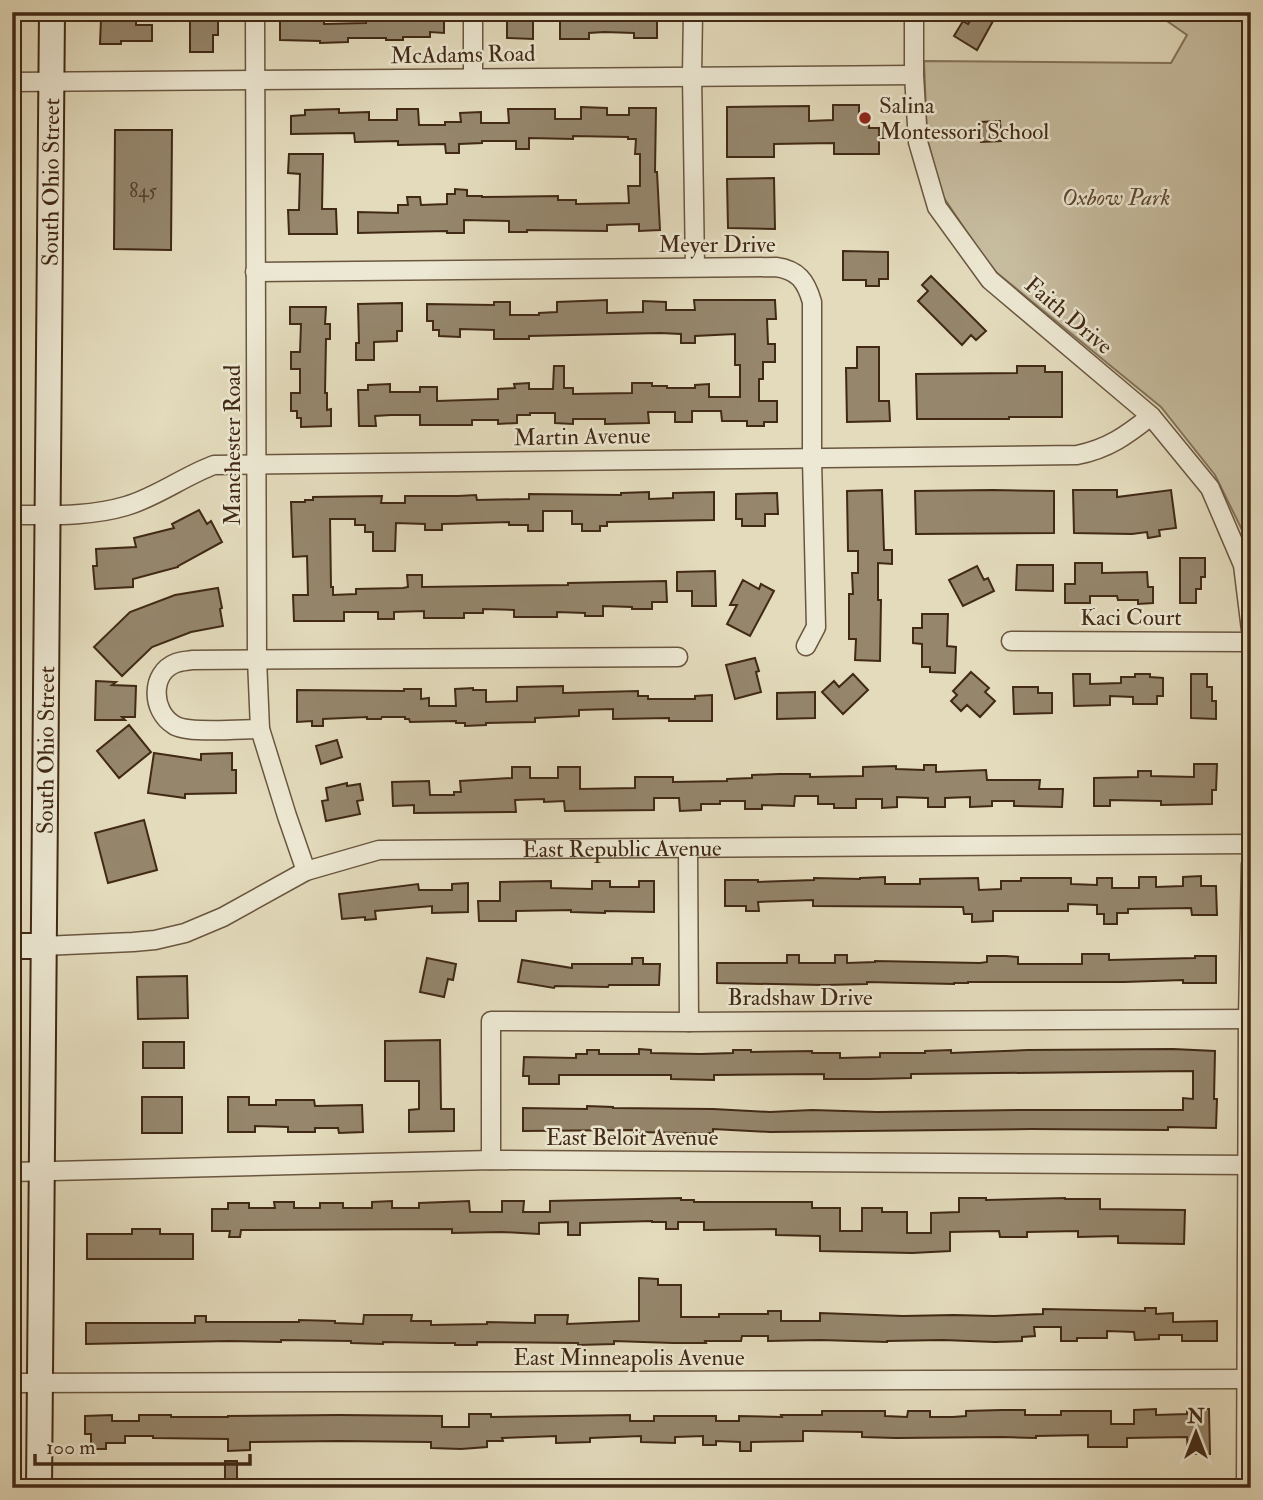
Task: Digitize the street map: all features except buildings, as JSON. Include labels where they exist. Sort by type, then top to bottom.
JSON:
[{"type":"main road","name":"South Ohio Street","points":[[39,1488],[52,12]]},
{"type":"main road","name":"East Republic Avenue","points":[[12,946],[43,946]]},
{"type":"street","name":"Manchester Road","points":[[255,12],[257,659],[260,729],[306,871]]},
{"type":"street","points":[[473,78],[474,12]]},
{"type":"street","points":[[693,12],[695,267]]},
{"type":"street","name":"Faith Drive","points":[[914,12],[918,142],[937,207],[990,280],[1152,416],[1210,488],[1243,565],[1251,630]]},
{"type":"street","name":"McAdams Road","points":[[12,82],[914,75]]},
{"type":"street","name":"Meyer Drive","points":[[256,272],[695,267],[789,269],[802,278],[812,302],[816,627],[806,646]]},
{"type":"street","name":"Martin Avenue","points":[[12,515],[93,513],[127,506],[214,465],[1077,455],[1095,452],[1114,443],[1152,416]]},
{"type":"street","name":"Kaci Court","points":[[1010,641],[1251,642]]},
{"type":"street","points":[[260,729],[186,730],[174,725],[162,713],[155,697],[157,684],[164,671],[176,663],[192,660],[678,657]]},
{"type":"street","name":"East Republic Avenue","points":[[43,946],[134,942],[185,933],[223,917],[306,871],[379,850],[1251,844]]},
{"type":"street","points":[[688,848],[689,1022]]},
{"type":"street","points":[[1246,1488],[1251,864]]},
{"type":"street","name":"Bradshaw Drive","points":[[491,1160],[491,1021],[1249,1019]]},
{"type":"street","name":"East Beloit Avenue","points":[[12,1172],[491,1160],[1249,1165]]},
{"type":"street","name":"East Minneapolis Avenue","points":[[12,1383],[1247,1379]]},
{"type":"green space","name":"Oxbow Park","points":[[1154,12],[1251,12],[1251,538],[1246,538],[1215,475],[1161,407],[991,268],[942,195],[927,138],[924,61],[1171,63],[1187,35]]},
{"type":"place","name":"Salina Montessori School","points":[[865,118]]}]
